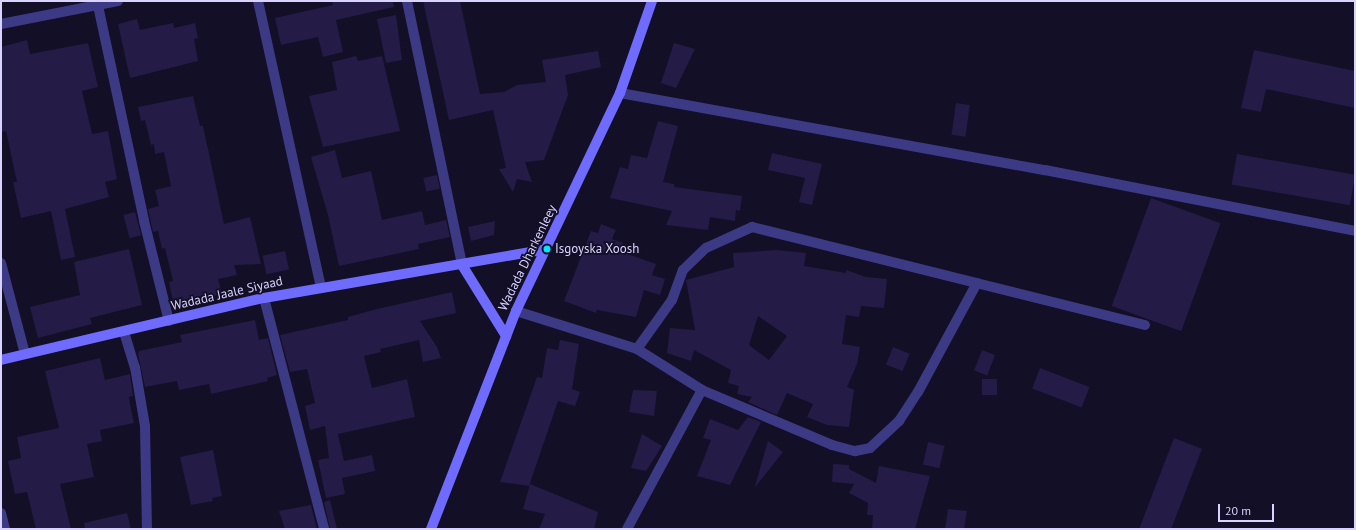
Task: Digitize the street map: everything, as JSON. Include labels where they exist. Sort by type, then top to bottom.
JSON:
[{"type":"main road","name":"Wadada Dharkenleey","points":[[431,529],[516,311],[547,249],[620,92],[652,1]]},
{"type":"main road","name":"Wadada Jaale Siyaad","points":[[1,360],[264,298],[321,287],[462,265],[547,249]]},
{"type":"main road","points":[[462,265],[506,336]]},
{"type":"street","points":[[1,24],[98,3],[118,1]]},
{"type":"street","points":[[258,1],[321,287]]},
{"type":"street","points":[[407,1],[462,265]]},
{"type":"street","points":[[98,3],[144,221],[169,321]]},
{"type":"street","points":[[620,92],[1045,170],[1355,231]]},
{"type":"street","points":[[637,349],[672,300],[683,270],[706,248],[752,227],[1144,325]]},
{"type":"street","points":[[1,263],[25,354]]},
{"type":"street","points":[[516,311],[637,349],[702,390],[832,445],[855,451],[870,448],[899,421],[918,392],[977,283]]},
{"type":"street","points":[[264,298],[324,529]]},
{"type":"street","points":[[124,332],[135,368],[145,426],[147,529]]},
{"type":"street","points":[[627,529],[702,390]]},
{"type":"street","points":[[1,513],[5,529]]},
{"type":"building","points":[[332,1],[393,1],[394,7],[336,20],[343,52],[323,57],[318,37],[281,45],[275,18],[333,5]]},
{"type":"building","points":[[423,1],[460,1],[480,94],[504,92],[517,85],[546,82],[542,60],[598,51],[601,67],[565,75],[568,95],[544,160],[525,162],[532,182],[517,179],[513,192],[499,169],[506,168],[493,110],[449,120]]},
{"type":"building","points":[[396,15],[402,60],[386,63],[377,19]]},
{"type":"building","points":[[137,19],[140,30],[173,23],[174,28],[195,23],[198,38],[194,39],[198,61],[130,78],[118,24]]},
{"type":"building","points":[[27,40],[30,54],[88,43],[98,87],[82,91],[92,134],[108,131],[117,179],[105,182],[109,197],[65,209],[75,257],[61,260],[51,211],[21,218],[13,182],[17,182],[6,131],[1,132],[1,47]]},
{"type":"building","points":[[674,43],[695,49],[676,88],[661,83]]},
{"type":"building","points":[[1254,50],[1355,71],[1355,108],[1266,89],[1261,112],[1241,108]]},
{"type":"building","points":[[356,56],[358,61],[382,56],[400,131],[323,147],[309,96],[337,90],[332,62]]},
{"type":"building","points":[[193,96],[200,126],[203,126],[224,224],[250,217],[261,264],[234,265],[237,275],[218,279],[222,294],[191,301],[191,298],[173,302],[169,282],[173,281],[165,248],[162,249],[158,231],[153,232],[148,209],[159,206],[155,190],[171,186],[164,152],[155,154],[154,144],[151,145],[145,120],[141,121],[138,107]]},
{"type":"building","points":[[956,103],[970,105],[965,137],[952,135]]},
{"type":"building","points":[[658,121],[678,126],[663,182],[674,184],[674,187],[742,196],[740,211],[736,210],[735,221],[710,217],[708,230],[666,225],[672,211],[610,198],[620,167],[628,169],[631,155],[647,158]]},
{"type":"building","points":[[335,150],[342,178],[371,171],[382,220],[422,211],[425,225],[446,220],[450,237],[418,244],[419,249],[339,266],[328,215],[311,157]]},
{"type":"building","points":[[772,153],[822,164],[812,205],[799,202],[805,178],[768,170]]},
{"type":"building","points":[[1237,154],[1355,175],[1350,205],[1232,185]]},
{"type":"building","points":[[437,175],[440,189],[426,192],[423,178]]},
{"type":"building","points":[[1151,198],[1221,223],[1181,331],[1112,306]]},
{"type":"building","points":[[135,212],[141,235],[130,238],[123,215]]},
{"type":"building","points":[[495,221],[494,235],[471,241],[468,227]]},
{"type":"building","points":[[601,224],[616,230],[612,239],[623,243],[619,251],[656,264],[652,275],[665,279],[660,295],[644,290],[636,317],[597,310],[596,313],[564,301],[591,231],[598,233]]},
{"type":"building","points":[[129,249],[142,305],[90,318],[92,324],[38,338],[30,307],[80,295],[74,262]]},
{"type":"building","points":[[777,250],[806,253],[804,266],[846,273],[846,270],[866,277],[887,279],[884,308],[861,306],[859,317],[846,315],[842,344],[860,347],[857,364],[847,387],[854,390],[849,427],[827,425],[807,417],[813,404],[787,393],[777,415],[748,402],[752,397],[737,394],[739,386],[728,383],[731,370],[694,350],[691,361],[667,353],[670,328],[695,330],[686,280],[734,267],[733,253]],"holes":[[[758,316],[787,336],[769,360],[749,345]]]},
{"type":"building","points":[[285,251],[289,270],[266,274],[263,256]]},
{"type":"building","points":[[452,292],[456,313],[420,321],[437,347],[441,358],[423,362],[419,340],[380,349],[381,352],[364,356],[372,388],[407,379],[415,417],[338,434],[344,461],[372,455],[375,471],[342,478],[345,494],[326,498],[318,460],[329,458],[325,426],[310,430],[305,406],[315,403],[307,369],[290,372],[280,335],[348,320],[348,317],[373,310]]},
{"type":"building","points":[[255,320],[259,340],[268,338],[277,375],[267,378],[268,381],[211,394],[209,384],[179,390],[177,381],[145,387],[138,354],[139,351],[182,342],[180,335]]},
{"type":"building","points":[[560,340],[579,344],[572,389],[580,392],[575,406],[558,401],[529,486],[500,482],[537,377],[542,378],[547,348],[558,350]]},
{"type":"building","points":[[893,347],[910,354],[903,371],[886,365]]},
{"type":"building","points":[[982,350],[995,355],[987,376],[974,371]]},
{"type":"building","points":[[100,358],[105,380],[130,374],[133,396],[129,397],[134,423],[100,430],[102,441],[87,444],[94,477],[60,484],[71,529],[36,529],[27,492],[15,494],[8,461],[21,458],[17,437],[59,428],[45,371]]},
{"type":"building","points":[[1040,368],[1089,387],[1082,408],[1032,389]]},
{"type":"building","points":[[982,379],[997,379],[997,395],[982,395]]},
{"type":"building","points":[[633,390],[657,391],[654,416],[629,412]]},
{"type":"building","points":[[748,417],[761,422],[730,485],[697,476],[711,440],[703,438],[710,419],[738,430]]},
{"type":"building","points":[[642,434],[662,446],[646,471],[631,468]]},
{"type":"building","points":[[1174,438],[1202,449],[1171,529],[1139,529]]},
{"type":"building","points":[[768,441],[783,452],[755,486]]},
{"type":"building","points":[[928,442],[945,446],[939,468],[923,464]]},
{"type":"building","points":[[213,450],[222,496],[212,498],[213,501],[191,505],[180,457]]},
{"type":"building","points":[[833,464],[849,465],[849,469],[876,483],[879,466],[930,476],[915,529],[872,528],[873,515],[867,515],[868,503],[849,493],[854,484],[832,482]]},
{"type":"building","points":[[530,484],[598,512],[594,529],[539,529],[545,514],[523,509]]},
{"type":"building","points":[[330,500],[337,529],[330,529],[324,502]]},
{"type":"building","points":[[311,505],[317,529],[285,529],[279,511]]},
{"type":"building","points":[[948,509],[967,511],[964,529],[945,529]]},
{"type":"building","points":[[127,513],[131,529],[85,529],[84,523]]},
{"type":"place","name":"Isgoyska Xoosh","points":[[547,249]]}]
